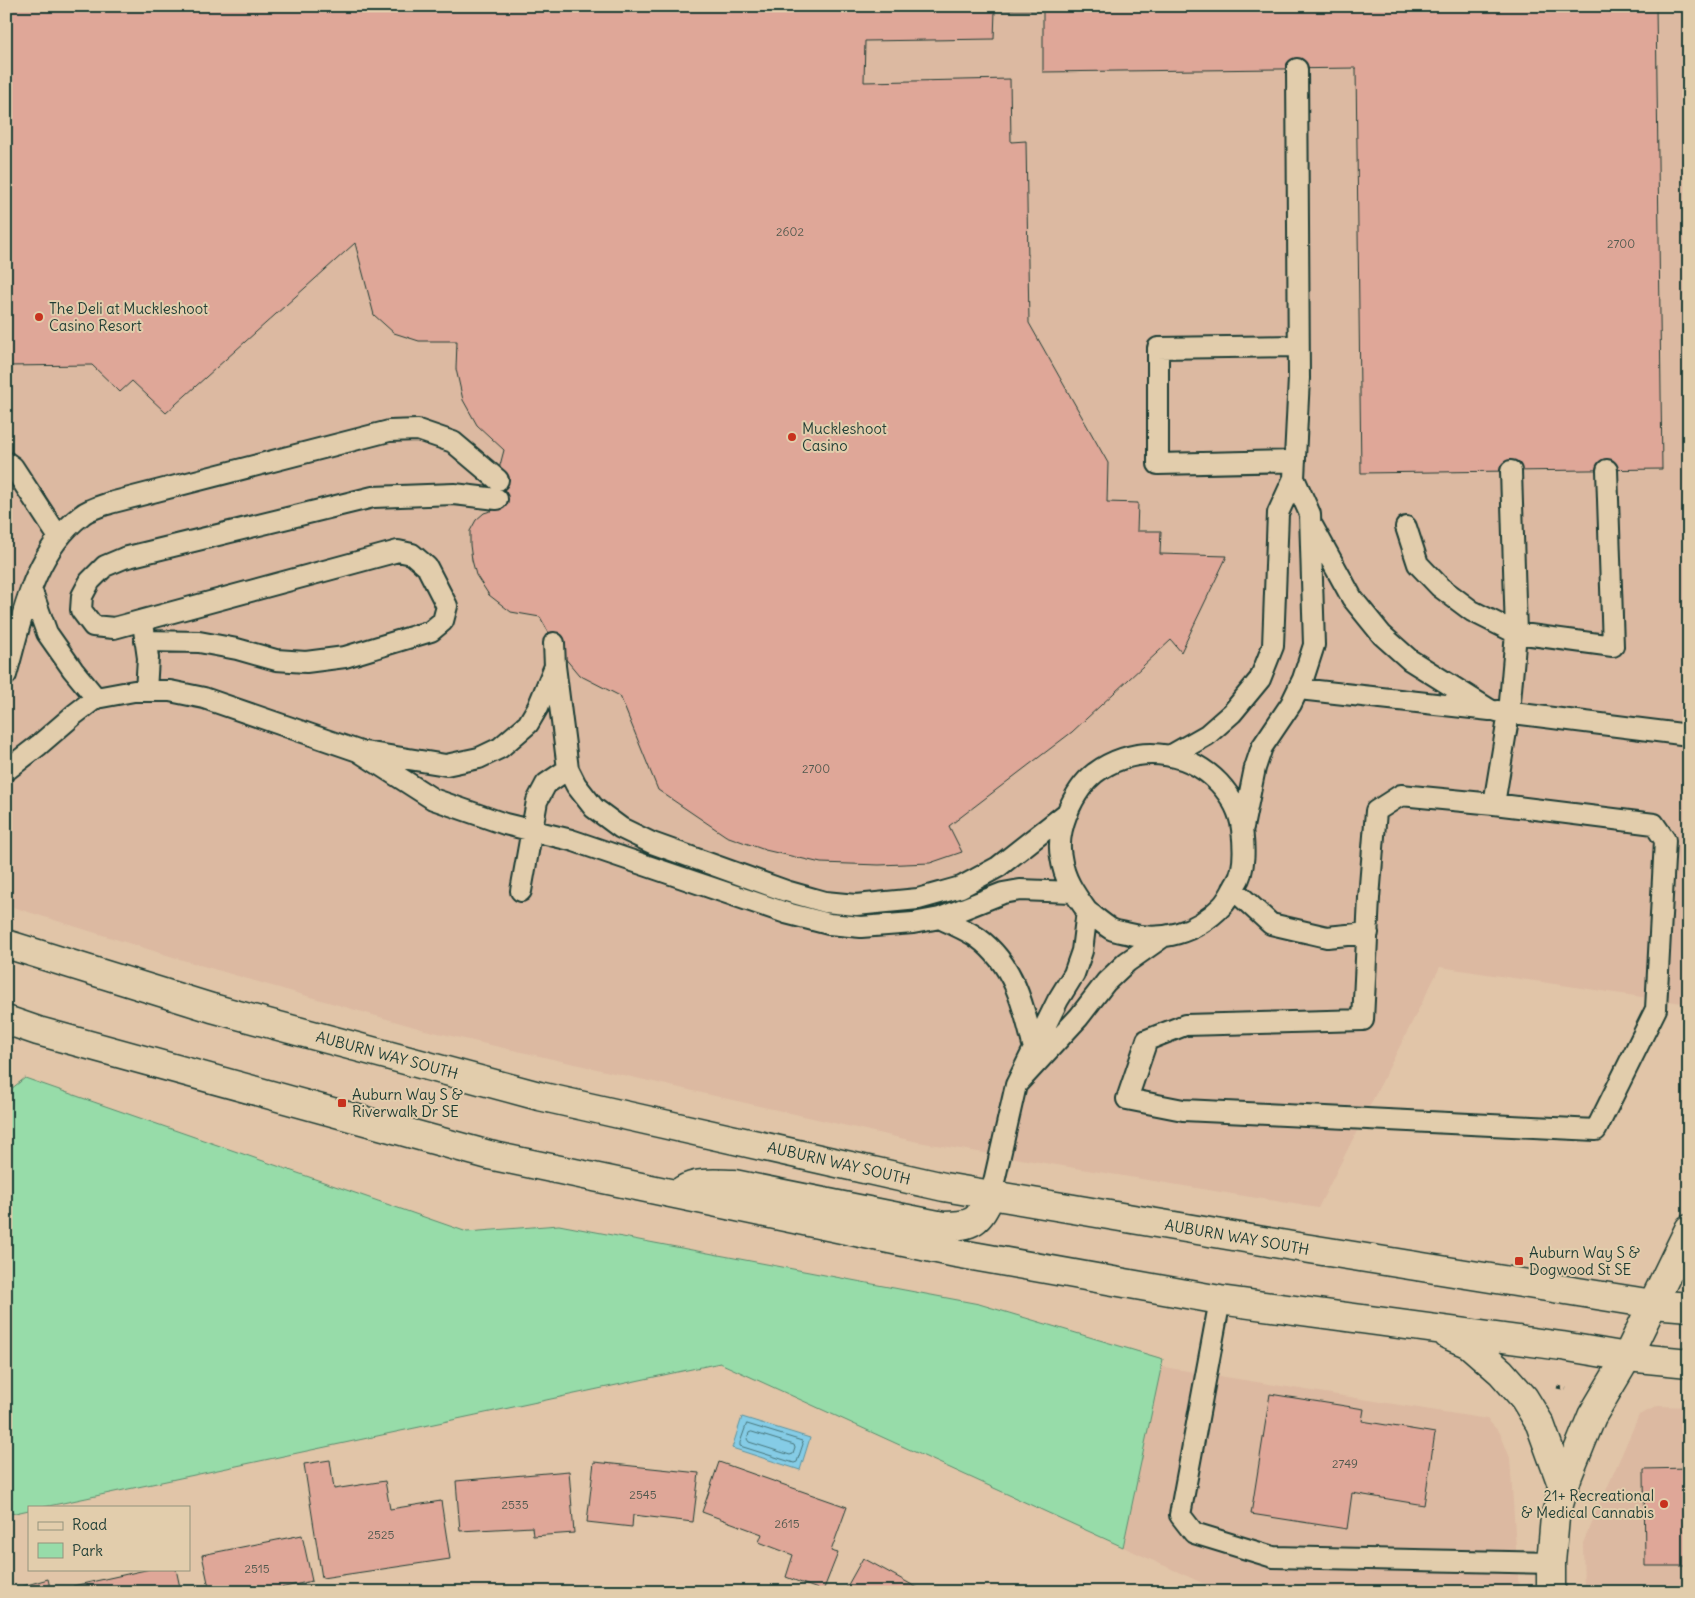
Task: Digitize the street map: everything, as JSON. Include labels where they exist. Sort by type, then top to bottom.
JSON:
[{"type":"main road","name":"AUBURN WAY SOUTH","points":[[6,944],[212,1008],[539,1096],[935,1184],[1304,1248],[1652,1304],[1689,1307]]},
{"type":"main road","points":[[6,1020],[38,1031],[489,1155],[956,1253],[1220,1300],[1627,1357],[1689,1363]]},
{"type":"main road","points":[[675,1194],[689,1186],[734,1184],[943,1226],[960,1226],[973,1222],[984,1210],[991,1195]]},
{"type":"main road","points":[[1551,1592],[1551,1563],[1556,1517],[1568,1475],[1592,1416],[1627,1357],[1689,1229]]},
{"type":"main road","points":[[1430,1328],[1469,1344],[1500,1372],[1524,1398],[1540,1424],[1564,1490]]},
{"type":"lane","points":[[1170,756],[1207,735],[1232,713],[1260,679],[1273,646],[1278,512],[1294,470],[1298,346],[1297,69]]},
{"type":"lane","points":[[1294,470],[1158,464],[1158,348],[1298,346]]},
{"type":"lane","points":[[6,675],[31,589],[40,566],[58,536],[83,514],[110,503],[389,431],[418,430],[453,442],[498,489],[454,494],[373,497],[124,558],[105,566],[90,581],[82,596],[82,610],[93,626],[114,628],[398,551],[412,554],[426,567],[446,606],[443,621],[431,631],[345,657],[306,662],[276,660],[237,649],[199,642],[145,641]]},
{"type":"lane","points":[[6,462],[13,467],[58,536]]},
{"type":"lane","points":[[1242,829],[1262,747],[1299,689],[1304,679],[1314,645],[1310,514],[1294,470]]},
{"type":"lane","points":[[1406,528],[1418,564],[1440,587],[1472,611],[1516,633],[1613,646],[1606,470]]},
{"type":"lane","points":[[1494,804],[1500,712],[1516,633],[1511,471]]},
{"type":"lane","points":[[1310,523],[1352,598],[1382,634],[1410,660],[1500,712]]},
{"type":"lane","points":[[31,589],[47,633],[73,670],[96,698]]},
{"type":"lane","points":[[142,621],[148,658],[146,691]]},
{"type":"lane","points":[[554,643],[555,666],[568,769],[576,785],[594,808],[620,828],[652,843],[786,891],[825,902],[856,905],[918,898],[961,887],[998,867],[1068,812]]},
{"type":"lane","points":[[7,769],[96,698],[134,691],[170,691],[204,698],[358,751],[446,765],[479,758],[500,748],[528,724],[538,707],[555,666]]},
{"type":"lane","points":[[1299,689],[1689,735]]},
{"type":"lane","points":[[358,751],[433,799],[505,824],[571,840],[786,913],[829,924],[861,927],[913,924],[940,918],[1003,894],[1020,890],[1073,892]]},
{"type":"lane","points":[[1151,754],[1170,756],[1181,758],[1208,772],[1229,794],[1242,821],[1245,851],[1238,880],[1223,906],[1199,925],[1171,936],[1141,937],[1112,929],[1087,911],[1073,892],[1069,886],[1060,856],[1062,826],[1074,798],[1094,774],[1121,759],[1151,754]]},
{"type":"lane","points":[[521,891],[537,802],[546,784],[568,769]]},
{"type":"lane","points":[[1401,795],[1494,804],[1654,824],[1665,840],[1656,1009],[1596,1130],[1183,1110],[1127,1099],[1147,1040],[1185,1025],[1363,1020],[1368,933],[1376,810],[1401,795]]},
{"type":"lane","points":[[1233,890],[1271,924],[1326,937],[1368,933]]},
{"type":"lane","points":[[991,1195],[1016,1085],[1058,1000],[1074,974],[1082,951],[1087,911]]},
{"type":"lane","points":[[940,918],[978,938],[998,956],[1012,977],[1023,1004],[1034,1049]]},
{"type":"lane","points":[[1016,1085],[1079,1017],[1106,982],[1127,962],[1164,936]]},
{"type":"lane","points":[[1220,1300],[1180,1515],[1194,1533],[1273,1557],[1551,1563]]},
{"type":"shaded area","points":[[6,6],[1689,6],[1689,1004],[1440,967],[1318,1208],[918,1142],[425,1030],[186,961],[6,905]]},
{"type":"shaded area","points":[[1157,1366],[1487,1419],[1500,1433],[1510,1458],[1519,1592],[1222,1592],[1123,1547]]},
{"type":"shaded area","points":[[1658,1406],[1689,1407],[1689,1592],[1584,1592],[1583,1543],[1639,1415]]},
{"type":"green space","points":[[25,1078],[467,1232],[559,1225],[979,1304],[1163,1359],[1123,1547],[720,1363],[49,1506],[28,1506],[28,1510],[6,1515],[6,1093]]},
{"type":"water","points":[[742,1417],[810,1438],[800,1470],[732,1448]]},
{"type":"building","name":"Muckleshoot Casino","points":[[6,6],[1043,6],[1043,10],[995,10],[994,39],[865,41],[864,82],[1010,79],[1011,142],[1026,141],[1029,323],[1108,463],[1107,502],[1138,503],[1137,531],[1161,531],[1160,554],[1227,556],[1181,652],[1171,640],[1072,732],[949,826],[962,852],[930,863],[879,865],[821,863],[765,850],[726,836],[658,790],[620,696],[579,675],[559,651],[540,617],[511,612],[489,595],[476,575],[472,560],[470,531],[476,520],[484,513],[497,509],[498,473],[504,450],[477,425],[463,400],[456,369],[457,341],[419,341],[394,333],[374,315],[355,243],[166,413],[132,381],[120,392],[92,365],[6,366]]},
{"type":"building","points":[[1043,6],[1656,6],[1662,469],[1361,473],[1356,68],[1043,72]]},
{"type":"building","points":[[1270,1394],[1364,1409],[1362,1421],[1435,1433],[1424,1505],[1352,1493],[1347,1529],[1251,1514]]},
{"type":"building","points":[[330,1460],[334,1489],[385,1481],[390,1509],[441,1501],[450,1559],[322,1578],[304,1464]]},
{"type":"building","points":[[594,1462],[699,1473],[693,1522],[633,1515],[632,1527],[587,1522]]},
{"type":"building","points":[[719,1462],[847,1507],[831,1551],[838,1553],[823,1591],[786,1577],[793,1555],[759,1542],[762,1534],[702,1512]]},
{"type":"building","points":[[1689,1468],[1689,1566],[1645,1566],[1644,1469]]},
{"type":"building","points":[[569,1471],[574,1533],[533,1536],[532,1527],[460,1531],[456,1481]]},
{"type":"building","points":[[302,1535],[312,1581],[262,1592],[210,1592],[202,1555]]},
{"type":"building","points":[[863,1558],[925,1592],[844,1592]]},
{"type":"building","points":[[145,1570],[176,1570],[181,1592],[74,1592],[73,1586]]},
{"type":"building","points":[[48,1579],[51,1592],[6,1592],[6,1591]]},
{"type":"place","name":"The Deli at Muckleshoot Casino Resort","points":[[39,317]]},
{"type":"place","name":"Muckleshoot Casino","points":[[792,437]]},
{"type":"place","name":"Auburn Way S & Riverwalk Dr SE","points":[[342,1103]]},
{"type":"place","name":"Auburn Way S & Dogwood St SE","points":[[1519,1261]]},
{"type":"place","name":"21+ Recreational & Medical Cannabis","points":[[1664,1504]]}]
